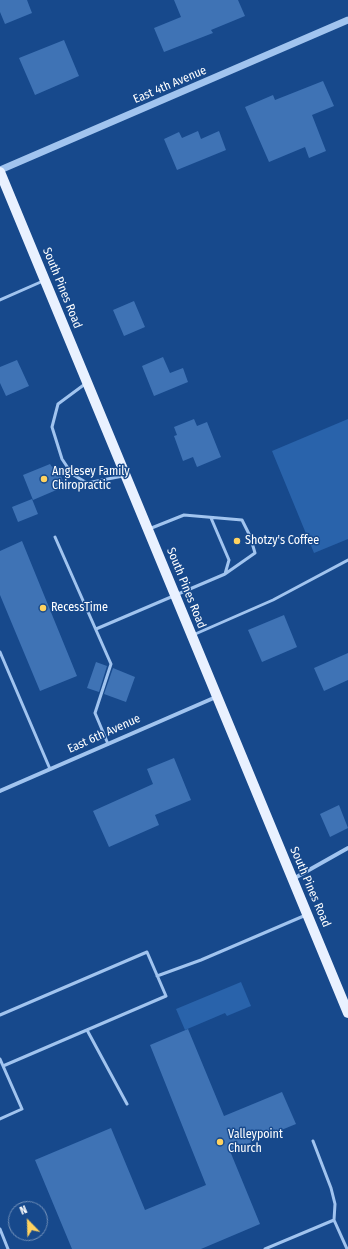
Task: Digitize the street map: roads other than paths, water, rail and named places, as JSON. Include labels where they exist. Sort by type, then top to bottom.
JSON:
[{"type":"main road","name":"South Pines Road","points":[[0,171],[348,1013]]},
{"type":"street","name":"East 4th Avenue","points":[[0,171],[348,20]]},
{"type":"street","name":"East 6th Avenue","points":[[0,791],[216,696]]},
{"type":"street","points":[[293,879],[348,848]]},
{"type":"lane","points":[[0,300],[45,280]]},
{"type":"lane","points":[[87,383],[58,402],[52,427],[62,459],[72,474],[87,483],[125,476]]},
{"type":"lane","points":[[96,629],[225,574],[255,553],[250,536],[242,520],[184,515],[147,529]]},
{"type":"lane","points":[[211,518],[229,560],[225,574]]},
{"type":"lane","points":[[55,536],[111,664],[95,714],[108,744]]},
{"type":"lane","points":[[192,636],[273,600],[348,560]]},
{"type":"lane","points":[[0,652],[50,769]]},
{"type":"lane","points":[[158,976],[201,960],[307,914]]},
{"type":"lane","points":[[0,1015],[147,952],[166,996],[3,1066]]},
{"type":"lane","points":[[88,1030],[127,1104]]},
{"type":"lane","points":[[0,1058],[22,1109],[0,1119]]},
{"type":"lane","points":[[313,1141],[325,1168],[331,1188],[335,1204],[334,1220],[347,1249]]},
{"type":"lane","points":[[265,1249],[334,1220]]},
{"type":"lane","points":[[0,1230],[8,1249]]},
{"type":"place","name":"Anglesey Family Chiropractic","points":[[44,479]]},
{"type":"place","name":"Shotzy's Coffee","points":[[237,541]]},
{"type":"place","name":"RecessTime","points":[[43,608]]},
{"type":"place","name":"Valleypoint Church","points":[[220,1142]]}]
